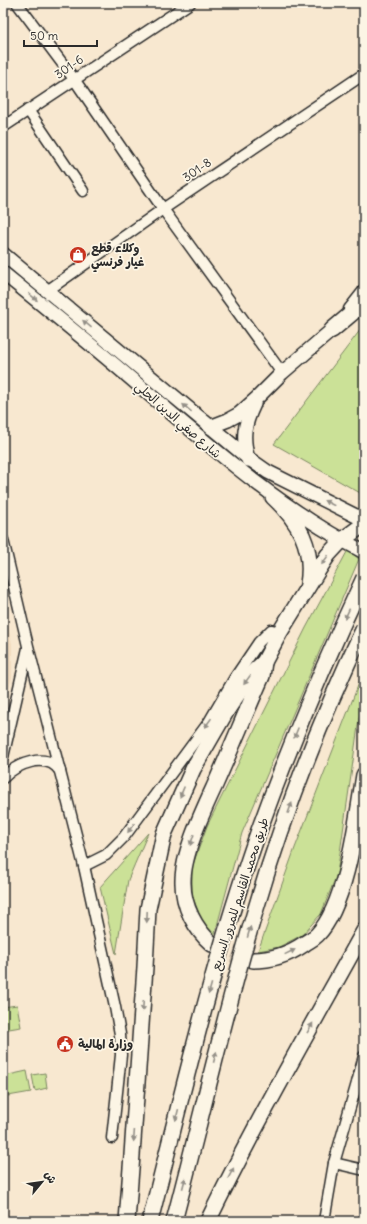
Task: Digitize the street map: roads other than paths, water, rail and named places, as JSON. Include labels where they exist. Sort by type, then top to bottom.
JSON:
[{"type":"highway","points":[[332,330],[364,303]]},
{"type":"highway","points":[[273,497],[286,509],[304,538],[310,572],[307,589]]},
{"type":"highway","points":[[127,1221],[146,967],[148,909],[164,834],[193,769],[226,710],[251,674],[264,662],[280,632],[328,555],[342,541],[364,524]]},
{"type":"highway","name":"طريق محمد القاسم للمرور السريع","points":[[150,1221],[209,990],[258,834],[330,651],[364,578]]},
{"type":"highway","name":"طريق محمد القاسم للمرور السريع","points":[[174,1221],[231,995],[254,914],[310,753],[364,628]]},
{"type":"highway","points":[[212,944],[206,939],[193,921],[186,904],[183,882],[185,861],[199,822],[262,676],[264,662]]},
{"type":"highway","points":[[252,960],[282,956],[295,951],[316,936],[327,922],[338,900],[351,852],[364,775]]},
{"type":"highway","points":[[208,1221],[228,1179],[364,931]]},
{"type":"main road","name":"شارع صفي الدين الحلي","points":[[3,254],[248,458],[268,472],[364,520]]},
{"type":"main road","name":"شارع صفي الدين الحلي","points":[[3,272],[220,455],[273,497],[342,541],[364,552]]},
{"type":"main road","points":[[210,426],[228,420],[239,414],[282,373],[332,330]]},
{"type":"main road","points":[[256,398],[247,419],[244,432],[245,448],[255,475],[273,497]]},
{"type":"street","points":[[17,3],[74,79],[163,209],[282,373]]},
{"type":"street","name":"301-6","points":[[3,127],[190,3]]},
{"type":"street","name":"301-8","points":[[47,291],[163,209],[364,74]]},
{"type":"street","points":[[28,110],[84,191]]},
{"type":"street","points":[[332,330],[364,290]]},
{"type":"street","points":[[3,540],[28,646],[84,866],[120,1034],[121,1055],[112,1138]]},
{"type":"street","points":[[84,866],[106,855],[124,837],[209,722],[234,679],[259,642],[271,630],[280,632]]},
{"type":"street","points":[[3,756],[28,646]]},
{"type":"street","points":[[3,778],[12,770],[27,763],[42,761],[50,762],[56,766],[60,772]]},
{"type":"street","points":[[324,1221],[334,1163],[361,1084],[361,1066],[364,1056]]},
{"type":"street","points":[[334,1163],[364,1170]]},
{"type":"tunnel","points":[[212,944],[231,954],[253,960]]},
{"type":"place","name":"وكلاء قطع غيار فرنسي","points":[[78,255]]},
{"type":"place","name":"وزارة المالية","points":[[65,1044]]}]
